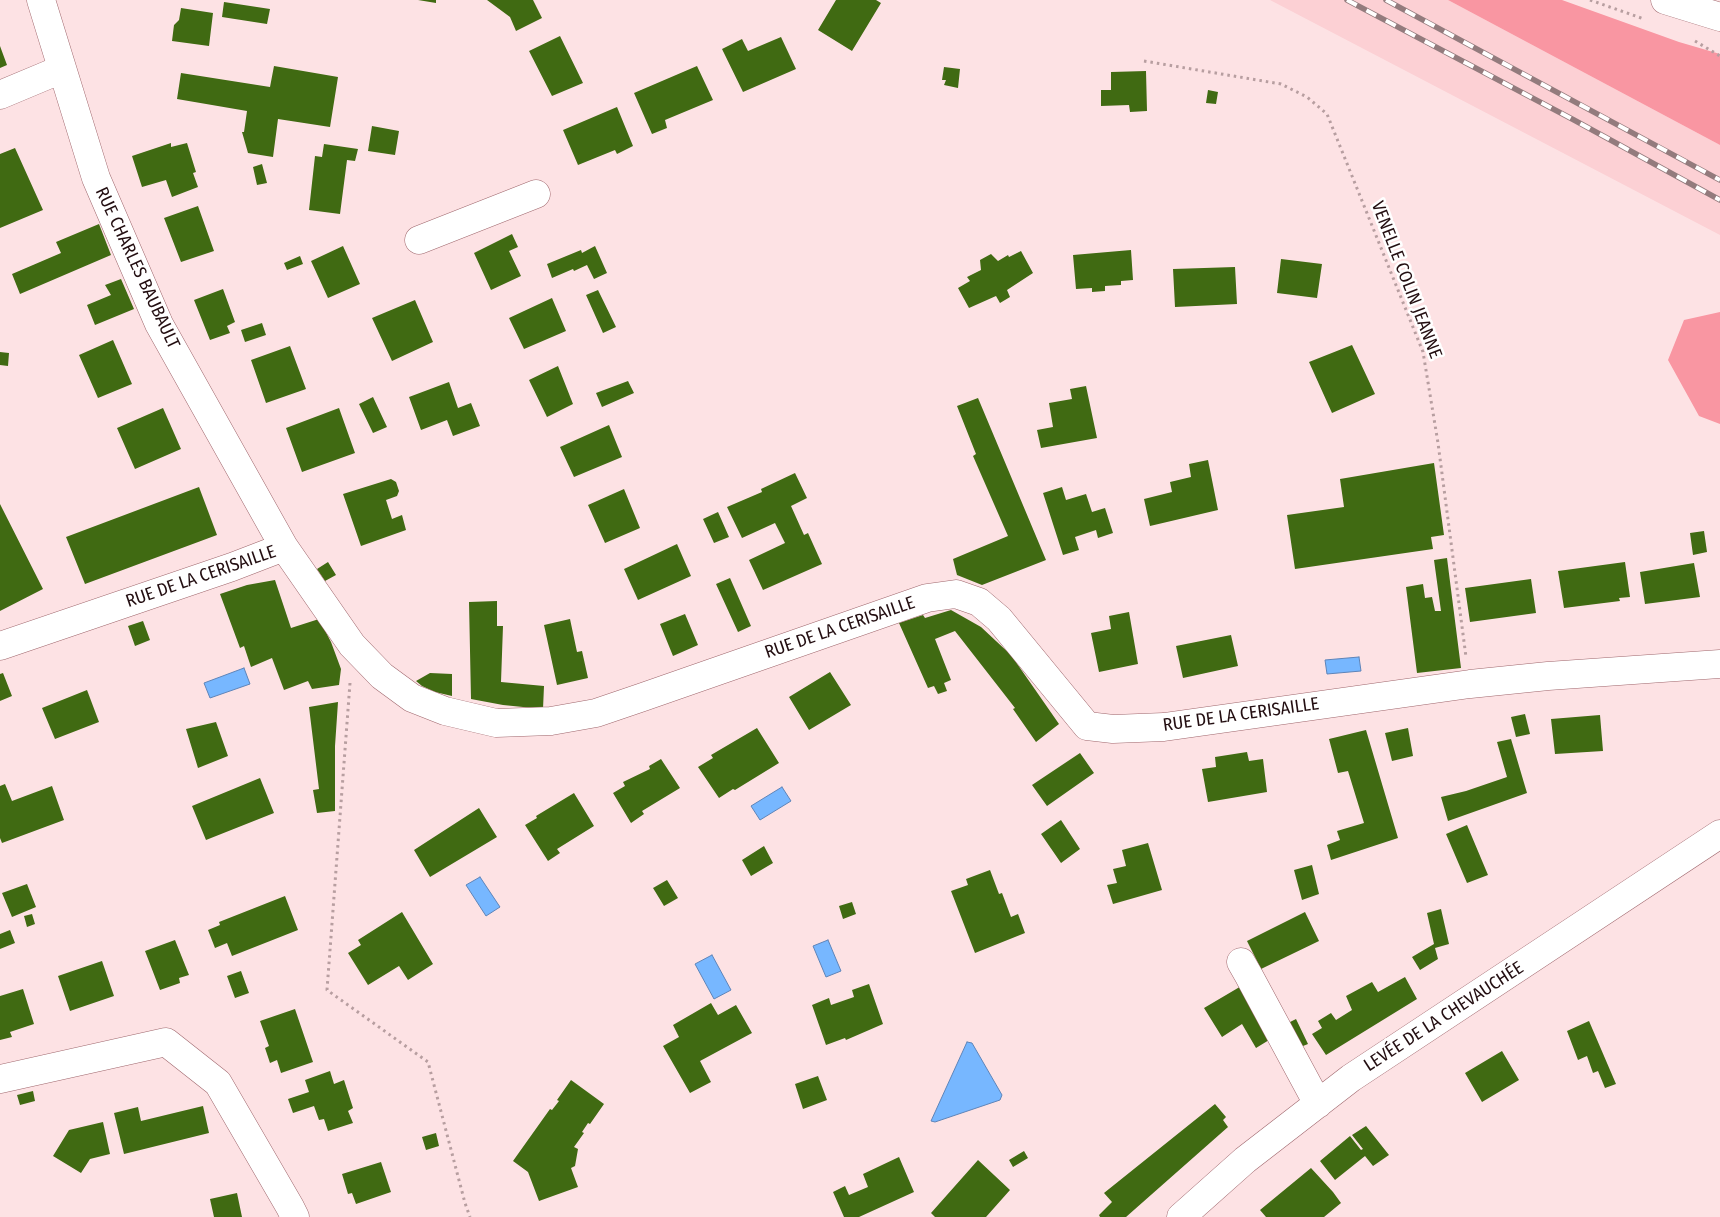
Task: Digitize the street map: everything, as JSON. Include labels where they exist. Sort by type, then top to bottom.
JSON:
[{"type":"street","name":"RUE CHARLES BAUBAULT","points":[[41,0],[96,178],[160,324],[284,547]]},
{"type":"street","points":[[1665,0],[1720,18]]},
{"type":"street","points":[[0,95],[62,69]]},
{"type":"street","points":[[419,240],[536,194]]},
{"type":"street","name":"RUE DE LA CERISAILLE","points":[[0,646],[284,547],[352,645],[382,676],[412,698],[445,711],[496,723],[551,721],[596,713],[927,598],[956,594],[979,602],[999,619],[1087,726],[1113,729],[1164,726],[1470,684],[1548,676],[1720,664]]},
{"type":"street","name":"LEVÉE DE LA CHEVAUCHÉE","points":[[1181,1217],[1245,1160],[1359,1073],[1720,834]]},
{"type":"street","points":[[1240,962],[1250,976],[1318,1104]]},
{"type":"street","points":[[0,1079],[166,1042],[218,1083],[295,1217]]},
{"type":"path","points":[[1692,39],[1720,56]]},
{"type":"path","name":"VENELLE COLIN JEANNE","points":[[1144,62],[1281,84],[1307,97],[1327,114],[1423,352],[1438,443],[1470,684]]},
{"type":"path","points":[[352,645],[327,990],[428,1062],[470,1217]]},
{"type":"shaded area","points":[[1270,0],[1448,0],[1720,145],[1720,235]]},
{"type":"shaded area","points":[[1448,0],[1562,0],[1679,42],[1720,54],[1720,145]]},
{"type":"shaded area","points":[[1720,312],[1720,424],[1699,416],[1668,360],[1684,320]]},
{"type":"water","points":[[1359,657],[1361,671],[1327,674],[1325,660]]},
{"type":"water","points":[[244,668],[250,684],[210,698],[204,683]]},
{"type":"water","points":[[782,787],[791,801],[760,820],[751,806]]},
{"type":"water","points":[[480,877],[500,907],[486,916],[466,885]]},
{"type":"water","points":[[828,940],[841,971],[826,977],[813,946]]},
{"type":"water","points":[[712,955],[731,990],[714,999],[695,964]]},
{"type":"water","points":[[967,1042],[972,1043],[1002,1095],[1000,1100],[935,1122],[931,1121]]},
{"type":"building","points":[[418,0],[436,0],[436,3]]},
{"type":"building","points":[[487,0],[533,0],[542,18],[516,31],[510,17]]},
{"type":"building","points":[[836,0],[876,0],[881,3],[852,51],[818,30]]},
{"type":"building","points":[[224,2],[270,9],[267,24],[222,17]]},
{"type":"building","points":[[181,8],[213,13],[209,46],[172,41],[174,25],[179,20]]},
{"type":"building","points":[[560,36],[583,83],[552,96],[529,51]]},
{"type":"building","points":[[781,37],[796,69],[743,92],[722,49],[742,39],[748,51]]},
{"type":"building","points":[[0,46],[7,65],[0,68]]},
{"type":"building","points":[[274,66],[338,77],[330,127],[278,119],[273,157],[248,153],[242,132],[244,132],[247,111],[177,99],[181,73],[270,87]]},
{"type":"building","points":[[697,66],[713,100],[665,120],[667,128],[652,134],[634,93]]},
{"type":"building","points":[[944,67],[960,69],[958,88],[944,85],[946,80],[942,80]]},
{"type":"building","points":[[1146,71],[1147,111],[1130,112],[1129,105],[1101,106],[1101,90],[1111,90],[1111,72]]},
{"type":"building","points":[[1208,90],[1218,92],[1216,104],[1206,103]]},
{"type":"building","points":[[617,107],[633,146],[617,154],[615,150],[578,165],[563,130]]},
{"type":"building","points":[[372,126],[399,131],[395,155],[368,151]]},
{"type":"building","points":[[171,143],[171,147],[187,143],[196,172],[193,173],[198,187],[172,197],[166,180],[142,187],[132,156]]},
{"type":"building","points":[[324,144],[358,149],[355,161],[347,160],[340,214],[309,210],[315,156],[322,157]]},
{"type":"building","points":[[15,148],[43,210],[0,228],[0,154]]},
{"type":"building","points":[[262,164],[267,183],[257,185],[253,167]]},
{"type":"building","points":[[198,206],[214,251],[181,262],[164,218]]},
{"type":"building","points":[[99,224],[111,255],[20,294],[12,274],[61,253],[56,242]]},
{"type":"building","points":[[512,234],[518,247],[509,251],[521,276],[491,290],[474,253]]},
{"type":"building","points":[[343,246],[360,284],[328,298],[311,261]]},
{"type":"building","points":[[595,246],[607,273],[594,279],[587,265],[552,278],[547,264],[581,250],[582,253]]},
{"type":"building","points":[[1131,250],[1133,280],[1121,281],[1121,285],[1105,286],[1105,291],[1092,292],[1092,288],[1076,289],[1073,255]]},
{"type":"building","points":[[1021,251],[1033,273],[1007,290],[1010,297],[1000,303],[996,296],[969,308],[958,288],[970,281],[967,277],[981,270],[980,260],[991,254],[998,261],[1008,255],[1009,257]]},
{"type":"building","points":[[300,256],[303,264],[287,270],[284,263]]},
{"type":"building","points":[[1281,259],[1322,264],[1317,298],[1277,293]]},
{"type":"building","points":[[1235,267],[1237,304],[1175,307],[1173,269]]},
{"type":"building","points":[[121,279],[134,309],[95,325],[87,305],[111,295],[105,285]]},
{"type":"building","points":[[223,289],[235,322],[227,326],[230,333],[210,340],[194,300]]},
{"type":"building","points":[[598,290],[616,327],[603,333],[586,295]]},
{"type":"building","points":[[552,298],[566,331],[524,349],[509,318]]},
{"type":"building","points":[[415,300],[433,342],[392,361],[372,318]]},
{"type":"building","points":[[262,323],[266,335],[245,342],[241,330]]},
{"type":"building","points":[[113,340],[132,384],[98,398],[79,355]]},
{"type":"building","points":[[1352,345],[1375,394],[1332,413],[1309,362]]},
{"type":"building","points":[[290,346],[306,389],[266,403],[251,360]]},
{"type":"building","points":[[0,352],[9,353],[8,366],[0,365]]},
{"type":"building","points":[[558,366],[573,404],[547,417],[529,380]]},
{"type":"building","points":[[628,381],[634,393],[602,407],[596,393]]},
{"type":"building","points":[[449,382],[458,408],[471,403],[480,426],[453,436],[447,420],[421,430],[409,397]]},
{"type":"building","points":[[1086,386],[1097,438],[1041,448],[1037,430],[1053,427],[1049,403],[1072,399],[1070,389]]},
{"type":"building","points":[[373,397],[387,427],[373,433],[359,404]]},
{"type":"building","points":[[978,398],[1046,560],[982,585],[957,575],[953,559],[1008,536],[973,456],[976,454],[957,406]]},
{"type":"building","points":[[163,408],[181,449],[135,469],[117,428]]},
{"type":"building","points":[[339,408],[355,453],[302,472],[286,428]]},
{"type":"building","points":[[609,425],[622,457],[574,477],[560,447]]},
{"type":"building","points":[[1208,460],[1218,510],[1150,526],[1144,499],[1172,492],[1170,482],[1191,477],[1189,464]]},
{"type":"building","points":[[1434,463],[1444,535],[1431,537],[1433,549],[1295,569],[1287,515],[1344,507],[1340,479]]},
{"type":"building","points":[[795,473],[807,498],[791,506],[804,535],[808,533],[822,564],[763,590],[749,560],[785,543],[775,523],[742,538],[727,507],[762,492],[761,489]]},
{"type":"building","points":[[391,479],[396,482],[399,491],[397,496],[386,500],[392,519],[402,515],[406,530],[361,546],[343,494]]},
{"type":"building","points":[[199,487],[217,535],[85,584],[66,537]]},
{"type":"building","points":[[1062,487],[1066,500],[1086,494],[1092,512],[1105,508],[1113,533],[1098,538],[1096,530],[1075,537],[1079,550],[1063,555],[1043,493]]},
{"type":"building","points":[[624,489],[640,528],[605,543],[588,505]]},
{"type":"building","points":[[0,504],[43,589],[0,611]]},
{"type":"building","points":[[718,512],[729,537],[714,543],[703,519]]},
{"type":"building","points":[[1704,531],[1707,552],[1693,555],[1690,533]]},
{"type":"building","points":[[677,544],[691,576],[638,600],[624,569]]},
{"type":"building","points":[[1447,558],[1461,668],[1417,673],[1406,587],[1423,584],[1425,598],[1432,597],[1435,611],[1441,611],[1434,560]]},
{"type":"building","points":[[328,562],[336,575],[325,581],[317,569]]},
{"type":"building","points":[[1625,562],[1630,597],[1619,598],[1620,601],[1564,608],[1558,571]]},
{"type":"building","points":[[1694,563],[1700,597],[1645,604],[1640,572]]},
{"type":"building","points":[[730,578],[751,626],[738,632],[716,584]]},
{"type":"building","points":[[1531,579],[1536,613],[1470,622],[1465,588]]},
{"type":"building","points":[[275,580],[291,628],[319,619],[331,642],[341,669],[339,685],[312,689],[308,681],[284,690],[272,658],[251,667],[244,646],[240,648],[220,594],[247,585]]},
{"type":"building","points":[[497,601],[497,626],[503,626],[501,682],[544,686],[543,709],[503,705],[471,699],[469,602]]},
{"type":"building","points":[[951,610],[981,627],[1011,655],[1059,724],[1036,742],[1013,709],[1015,708],[955,631],[935,639],[951,680],[944,683],[947,691],[938,694],[934,686],[928,688],[899,623],[923,615],[925,618]]},
{"type":"building","points":[[1129,612],[1138,664],[1099,672],[1091,633],[1111,629],[1109,616]]},
{"type":"building","points":[[685,614],[698,645],[673,656],[660,624]]},
{"type":"building","points":[[570,619],[577,652],[582,651],[588,678],[557,685],[544,625]]},
{"type":"building","points":[[143,621],[150,640],[135,646],[128,626]]},
{"type":"building","points":[[1231,635],[1238,666],[1183,678],[1176,646]]},
{"type":"building","points":[[830,672],[851,705],[809,730],[789,697]]},
{"type":"building","points":[[3,673],[12,696],[0,701],[0,674]]},
{"type":"building","points":[[430,673],[452,674],[452,696],[435,692],[416,681]]},
{"type":"building","points":[[87,690],[99,722],[55,739],[42,708]]},
{"type":"building","points":[[338,702],[335,746],[335,811],[317,813],[313,790],[319,789],[309,707]]},
{"type":"building","points":[[1525,714],[1530,734],[1516,737],[1511,717]]},
{"type":"building","points":[[1600,715],[1603,751],[1555,754],[1551,719]]},
{"type":"building","points":[[216,722],[228,756],[198,768],[186,729]]},
{"type":"building","points":[[757,728],[779,763],[719,798],[698,767],[713,758],[711,755]]},
{"type":"building","points":[[1408,728],[1413,756],[1392,761],[1385,733]]},
{"type":"building","points":[[1366,730],[1398,838],[1331,860],[1327,845],[1340,840],[1337,831],[1364,823],[1348,771],[1338,773],[1329,739]]},
{"type":"building","points":[[1511,739],[1527,793],[1448,821],[1441,797],[1466,791],[1507,777],[1497,742]]},
{"type":"building","points":[[1247,752],[1249,761],[1263,759],[1267,792],[1208,802],[1202,769],[1216,767],[1215,757]]},
{"type":"building","points":[[1080,753],[1094,773],[1047,806],[1032,785]]},
{"type":"building","points":[[661,759],[680,788],[642,811],[644,814],[631,823],[613,793],[625,786],[623,782],[650,769],[649,766]]},
{"type":"building","points":[[260,778],[274,813],[206,840],[192,806]]},
{"type":"building","points":[[5,784],[12,801],[52,786],[64,820],[2,843],[0,838],[0,786]]},
{"type":"building","points":[[574,793],[594,826],[557,849],[560,853],[548,861],[525,825],[537,818],[536,816]]},
{"type":"building","points":[[479,808],[497,837],[430,877],[414,850]]},
{"type":"building","points":[[1061,820],[1080,849],[1061,863],[1041,834]]},
{"type":"building","points":[[1467,825],[1488,875],[1467,883],[1446,834]]},
{"type":"building","points":[[1148,843],[1162,890],[1113,904],[1107,885],[1117,883],[1113,869],[1126,866],[1122,850]]},
{"type":"building","points":[[764,846],[773,863],[751,876],[742,860]]},
{"type":"building","points":[[1312,865],[1319,894],[1302,900],[1294,870]]},
{"type":"building","points":[[990,870],[999,894],[1002,893],[1011,917],[1018,914],[1025,933],[975,953],[951,891],[968,885],[966,879]]},
{"type":"building","points":[[667,880],[678,898],[664,906],[653,888]]},
{"type":"building","points":[[27,884],[36,907],[12,917],[2,893]]},
{"type":"building","points":[[285,896],[298,930],[232,956],[227,943],[215,948],[208,930],[220,925],[219,922]]},
{"type":"building","points":[[852,902],[856,914],[843,919],[839,906]]},
{"type":"building","points":[[1441,909],[1449,944],[1435,948],[1438,959],[1420,970],[1412,957],[1434,944],[1427,913]]},
{"type":"building","points":[[402,912],[433,964],[408,980],[399,966],[368,985],[348,953],[361,945],[358,940]]},
{"type":"building","points":[[1305,912],[1319,941],[1261,969],[1247,941]]},
{"type":"building","points":[[32,914],[35,924],[27,927],[24,916]]},
{"type":"building","points":[[10,930],[15,943],[0,949],[0,934]]},
{"type":"building","points":[[175,940],[189,975],[179,978],[180,983],[160,990],[145,951]]},
{"type":"building","points":[[102,961],[114,996],[70,1011],[58,976]]},
{"type":"building","points":[[241,971],[249,993],[235,998],[227,976]]},
{"type":"building","points":[[1405,977],[1417,999],[1326,1055],[1312,1034],[1322,1028],[1318,1021],[1331,1013],[1336,1020],[1352,1010],[1346,996],[1372,982],[1378,992]]},
{"type":"building","points":[[869,984],[883,1024],[846,1040],[845,1038],[826,1045],[812,1005],[829,998],[831,1005],[854,997],[852,990]]},
{"type":"building","points":[[1243,985],[1274,1037],[1256,1048],[1242,1024],[1222,1037],[1204,1008]]},
{"type":"building","points":[[23,989],[34,1024],[10,1032],[12,1037],[0,1040],[0,996]]},
{"type":"building","points":[[711,1003],[718,1015],[736,1005],[752,1033],[700,1061],[711,1082],[690,1093],[663,1046],[679,1037],[673,1025]]},
{"type":"building","points":[[295,1009],[313,1062],[281,1073],[277,1060],[270,1063],[265,1048],[269,1046],[260,1021]]},
{"type":"building","points":[[1296,1019],[1308,1044],[1298,1048],[1286,1024]]},
{"type":"building","points":[[1589,1021],[1616,1084],[1605,1088],[1598,1071],[1593,1073],[1587,1056],[1578,1060],[1567,1031]]},
{"type":"building","points":[[1502,1051],[1519,1080],[1482,1102],[1465,1073]]},
{"type":"building","points":[[330,1071],[334,1084],[344,1080],[353,1108],[348,1111],[353,1123],[328,1131],[324,1119],[319,1120],[314,1106],[293,1113],[288,1099],[309,1092],[305,1080]]},
{"type":"building","points":[[818,1076],[827,1100],[803,1109],[795,1084]]},
{"type":"building","points":[[571,1080],[604,1104],[590,1124],[588,1123],[582,1132],[584,1133],[574,1147],[578,1149],[575,1166],[571,1168],[578,1187],[539,1201],[528,1172],[513,1161],[550,1109],[552,1110],[559,1101],[557,1100]]},
{"type":"building","points":[[33,1091],[35,1101],[20,1105],[17,1095]]},
{"type":"building","points":[[1215,1104],[1226,1117],[1223,1120],[1228,1127],[1126,1217],[1100,1217],[1099,1215],[1112,1202],[1104,1193]]},
{"type":"building","points":[[203,1106],[209,1133],[124,1154],[114,1113],[138,1107],[141,1121]]},
{"type":"building","points":[[103,1122],[110,1154],[90,1159],[81,1173],[53,1156],[69,1130]]},
{"type":"building","points":[[1366,1126],[1389,1155],[1373,1166],[1365,1156],[1335,1180],[1320,1161],[1350,1136],[1361,1150],[1363,1149],[1352,1135]]},
{"type":"building","points":[[436,1133],[439,1146],[426,1150],[422,1137]]},
{"type":"building","points":[[1024,1151],[1028,1158],[1013,1167],[1009,1160]]},
{"type":"building","points":[[899,1157],[914,1192],[859,1217],[844,1217],[833,1192],[845,1186],[849,1195],[868,1187],[863,1174]]},
{"type":"building","points":[[978,1160],[1010,1190],[986,1217],[935,1217],[931,1213]]},
{"type":"building","points":[[381,1162],[391,1192],[356,1204],[352,1193],[348,1194],[342,1174]]},
{"type":"building","points":[[1311,1168],[1341,1203],[1324,1217],[1266,1217],[1260,1210]]},
{"type":"building","points":[[237,1193],[242,1217],[214,1217],[210,1199]]},
{"type":"railway","points":[[1347,0],[1574,120],[1720,200]]},
{"type":"railway","points":[[1386,0],[1720,180]]}]
